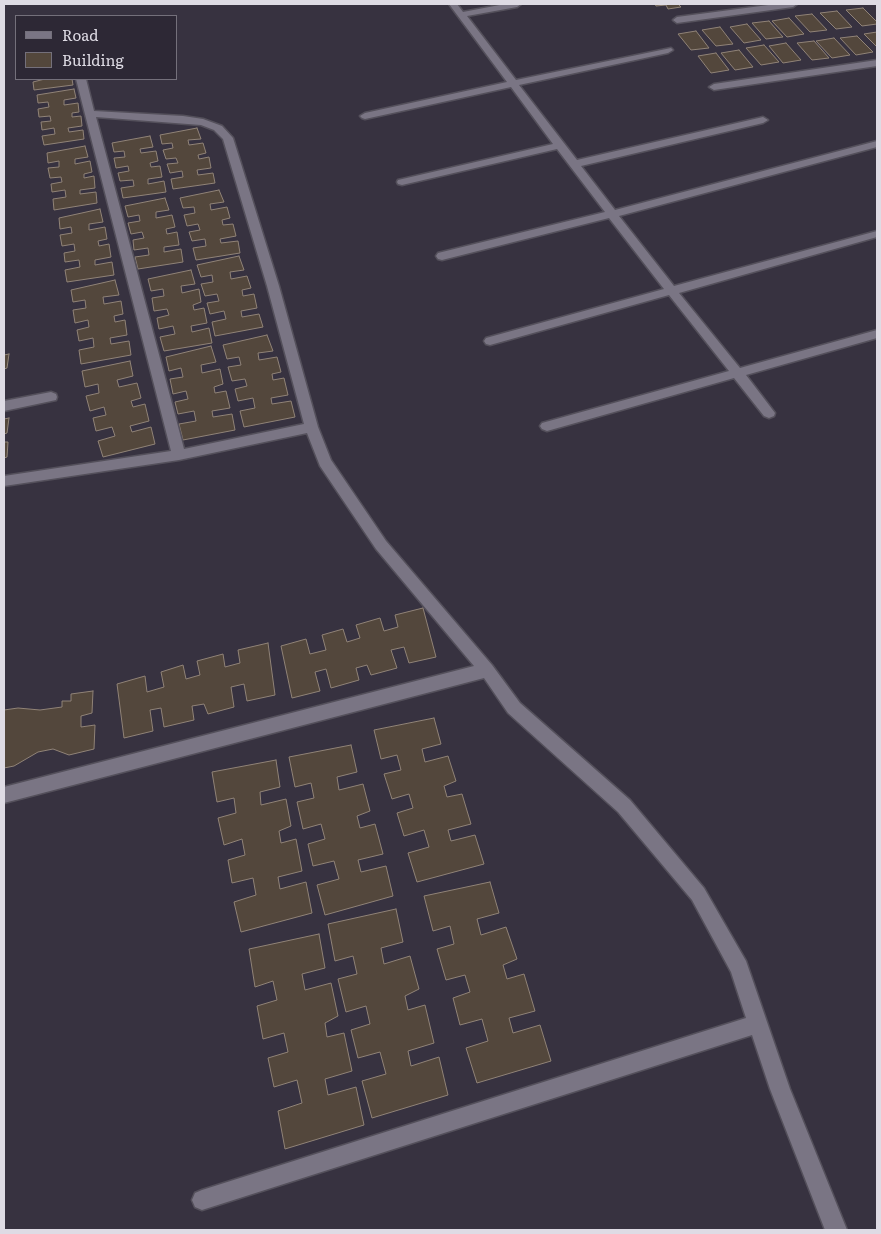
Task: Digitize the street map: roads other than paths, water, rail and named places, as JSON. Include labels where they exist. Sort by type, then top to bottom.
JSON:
[{"type":"street","points":[[453,4],[612,214],[769,413]]},
{"type":"street","points":[[461,15],[517,4]]},
{"type":"street","points":[[678,20],[793,4]]},
{"type":"street","points":[[365,116],[668,50]]},
{"type":"street","points":[[714,87],[877,63]]},
{"type":"street","points":[[81,80],[179,455]]},
{"type":"street","points":[[91,114],[183,119],[218,128],[228,138],[273,286],[311,427],[325,462],[381,545],[487,670],[514,708],[624,806],[698,894],[739,968],[787,1106],[836,1230]]},
{"type":"street","points":[[574,164],[762,120]]},
{"type":"street","points":[[442,256],[612,214],[877,144]]},
{"type":"street","points":[[402,182],[560,146]]},
{"type":"street","points":[[490,341],[877,234]]},
{"type":"street","points":[[547,426],[877,334]]},
{"type":"street","points":[[4,406],[51,398]]},
{"type":"street","points":[[4,481],[179,455],[311,427]]},
{"type":"street","points":[[4,795],[487,670]]},
{"type":"street","points":[[202,1200],[758,1024]]}]
